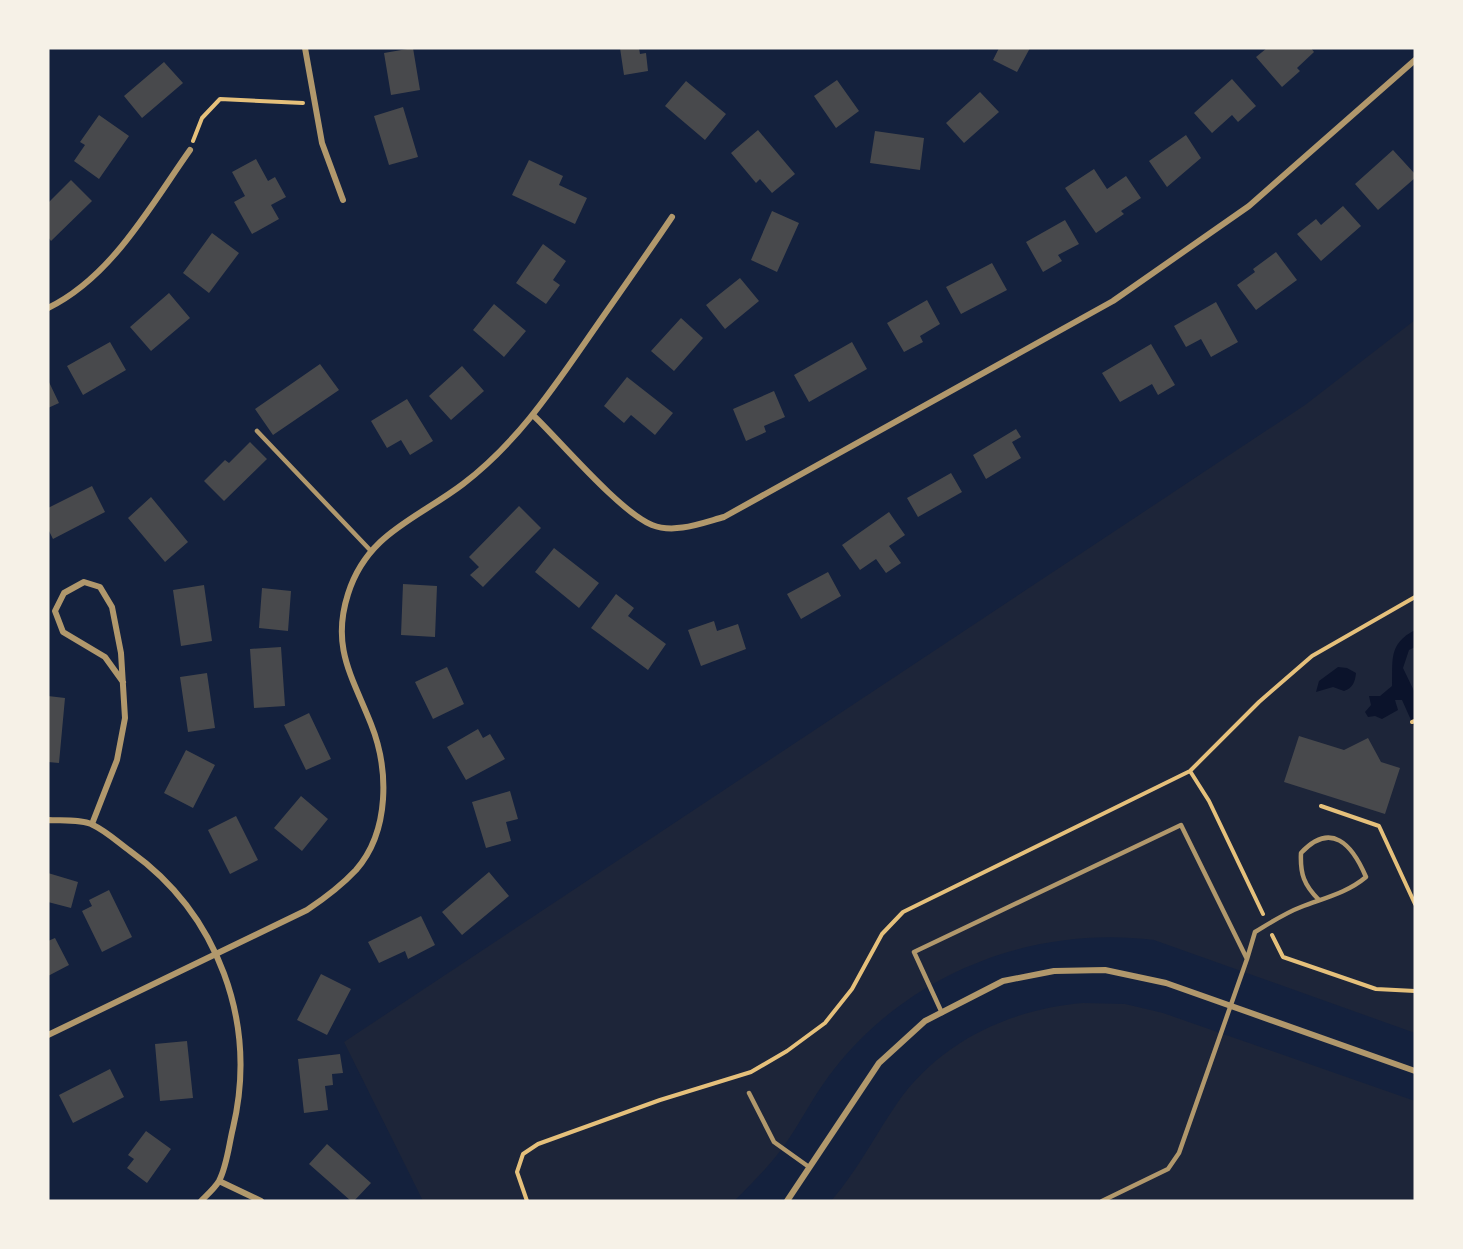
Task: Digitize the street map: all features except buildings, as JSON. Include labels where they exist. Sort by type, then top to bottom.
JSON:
[{"type":"street","points":[[305,48],[322,144],[343,200]]},
{"type":"street","points":[[534,416],[627,508],[653,525],[687,528],[724,517],[1122,294],[1249,206],[1415,60]]},
{"type":"street","points":[[48,308],[94,276],[128,237],[190,150]]},
{"type":"street","points":[[48,1035],[307,910],[334,891],[358,868],[373,840],[385,785],[380,754],[343,652],[340,623],[349,591],[361,565],[382,537],[462,486],[501,453],[534,416],[672,218]]},
{"type":"street","points":[[92,824],[117,760],[125,718],[123,682],[121,653],[112,607],[100,588],[84,582],[64,593],[56,611],[63,632],[105,657],[123,682]]},
{"type":"street","points":[[48,820],[92,824],[156,870],[196,916],[217,953],[231,991],[239,1032],[241,1071],[236,1115],[219,1181],[201,1201]]},
{"type":"street","points":[[787,1201],[879,1063],[925,1021],[1003,981],[1054,971],[1105,970],[1166,983],[1415,1071]]},
{"type":"street","points":[[219,1181],[261,1201]]},
{"type":"lane","points":[[257,431],[371,551]]},
{"type":"lane","points":[[942,1013],[914,952],[1181,825],[1247,959]]},
{"type":"lane","points":[[1102,1201],[1168,1169],[1179,1153],[1256,932],[1299,907],[1319,900],[1356,885],[1366,877],[1349,845],[1332,838],[1313,840],[1300,853],[1300,873],[1309,890],[1319,900]]},
{"type":"lane","points":[[749,1093],[774,1142],[809,1167]]},
{"type":"path","points":[[190,150],[202,118],[220,99],[315,104]]},
{"type":"path","points":[[527,1201],[517,1172],[523,1154],[538,1144],[573,1131],[714,1082],[751,1072],[788,1051],[825,1023],[852,989],[882,934],[903,912],[1190,771],[1259,702],[1312,656],[1415,597]]},
{"type":"path","points":[[1321,806],[1379,826],[1415,904]]},
{"type":"shaded area","points":[[1415,320],[1415,1033],[1154,940],[1109,937],[1064,940],[1020,949],[978,962],[938,981],[900,1005],[866,1034],[835,1068],[782,1148],[763,1172],[734,1201],[423,1201],[344,1042],[1305,405]]},
{"type":"shaded area","points":[[1415,630],[1415,647],[1409,650],[1403,668],[1415,693],[1415,729],[1402,700],[1395,700],[1398,710],[1382,719],[1375,716],[1368,717],[1365,712],[1371,705],[1369,696],[1380,696],[1392,686],[1396,647],[1406,635]]},
{"type":"shaded area","points":[[1338,667],[1347,668],[1356,673],[1351,686],[1344,691],[1333,687],[1316,692],[1319,681]]},
{"type":"shaded area","points":[[1083,1003],[1125,1004],[1163,1013],[1415,1101],[1415,1201],[831,1201],[915,1080],[956,1045],[1004,1021],[1030,1012]]}]
